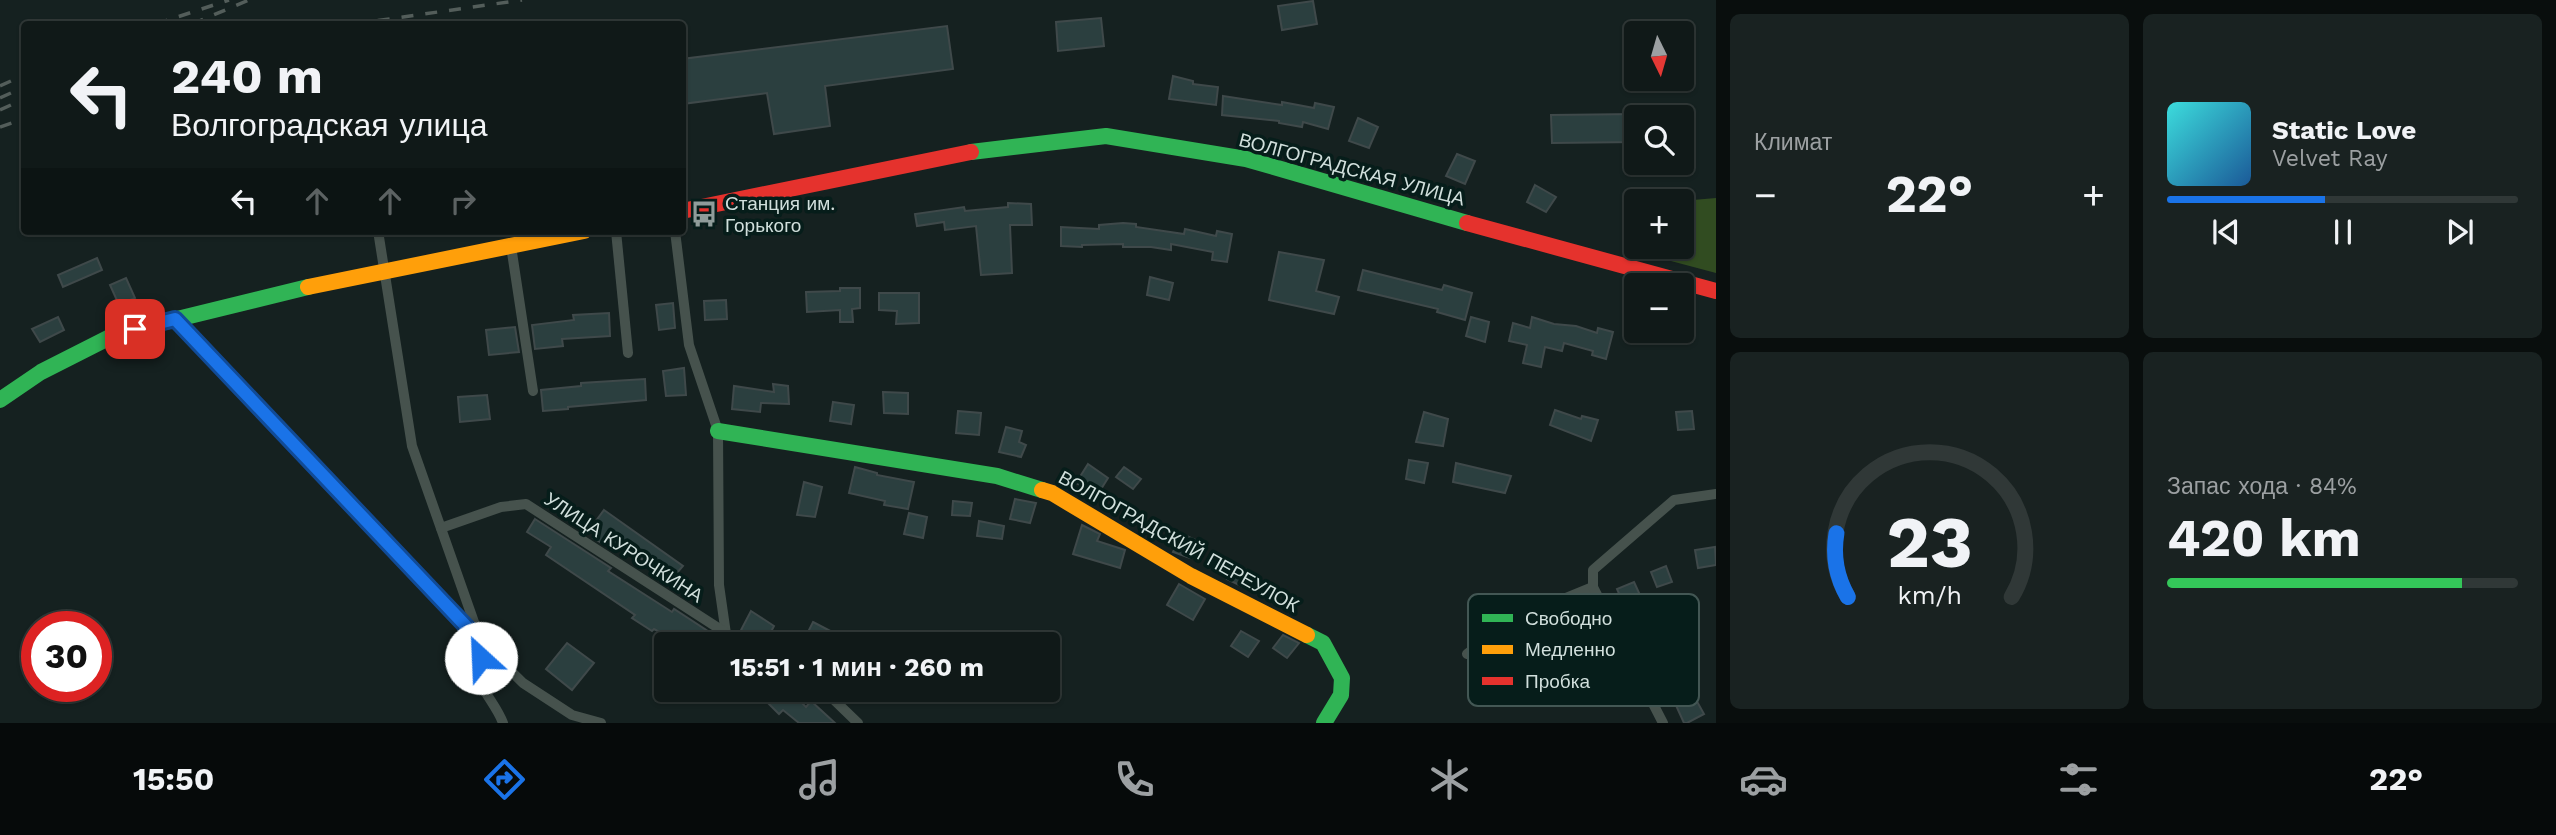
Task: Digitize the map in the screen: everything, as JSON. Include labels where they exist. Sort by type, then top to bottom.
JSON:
[{"type":"main road","name":"ВОЛГОГРАДСКАЯ УЛИЦА","points":[[686,210],[983,150],[1106,136],[1246,159],[1716,291]]},
{"type":"main road","points":[[0,400],[40,372],[116,334],[385,272],[565,235]]},
{"type":"main road","name":"ВОЛГОГРАДСКИЙ ПЕРЕУЛОК","points":[[718,431],[997,476],[1052,493],[1191,576],[1323,643],[1342,678],[1341,695],[1324,723]]},
{"type":"street","points":[[616,235],[628,353]]},
{"type":"street","points":[[675,235],[689,345],[718,431],[719,585],[726,632]]},
{"type":"street","points":[[379,237],[412,446],[481,642],[484,691],[495,704],[503,723]]},
{"type":"street","points":[[511,246],[533,391]]},
{"type":"street","points":[[175,319],[523,683],[572,716],[601,723]]},
{"type":"street","points":[[1597,594],[1593,587],[1593,570],[1674,500],[1716,494]]},
{"type":"street","name":"УЛИЦА КУРОЧКИНА","points":[[441,528],[501,507],[526,505],[723,632]]},
{"type":"street","points":[[1576,594],[1593,587]]},
{"type":"street","points":[[836,702],[858,723]]},
{"type":"street","points":[[1654,706],[1663,723]]},
{"type":"green space","points":[[1716,198],[1716,273],[1663,259],[1694,259],[1694,200]]},
{"type":"building","points":[[1313,1],[1317,24],[1282,30],[1278,6]]},
{"type":"building","points":[[1101,18],[1104,46],[1058,51],[1056,22]]},
{"type":"building","points":[[947,26],[953,69],[825,86],[830,126],[774,134],[767,93],[686,103],[686,59]]},
{"type":"building","points":[[1173,76],[1193,81],[1193,84],[1218,87],[1216,105],[1169,99]]},
{"type":"building","points":[[1223,96],[1282,105],[1282,102],[1314,108],[1315,103],[1334,107],[1328,129],[1303,122],[1302,127],[1279,121],[1222,115]]},
{"type":"building","points":[[1624,114],[1624,142],[1552,143],[1551,115]]},
{"type":"building","points":[[1358,118],[1378,127],[1369,148],[1349,141]]},
{"type":"building","points":[[1457,154],[1475,161],[1465,184],[1446,176]]},
{"type":"building","points":[[1535,185],[1556,197],[1546,212],[1527,202]]},
{"type":"building","points":[[1008,203],[1031,204],[1032,225],[1010,225],[1012,273],[981,275],[976,226],[945,230],[944,222],[917,226],[915,214],[964,207],[965,211],[1008,207]]},
{"type":"building","points":[[1123,223],[1184,234],[1185,229],[1216,236],[1217,231],[1232,234],[1227,262],[1212,260],[1213,252],[1171,244],[1171,250],[1123,247],[1123,244],[1061,246],[1061,227],[1099,229],[1099,225]]},
{"type":"building","points":[[1279,252],[1324,260],[1316,291],[1339,297],[1334,314],[1269,300]]},
{"type":"building","points":[[97,258],[102,270],[63,287],[58,275]]},
{"type":"building","points":[[1363,270],[1442,290],[1444,285],[1472,293],[1465,320],[1437,312],[1438,309],[1358,290]]},
{"type":"building","points":[[1150,277],[1173,283],[1169,300],[1147,295]]},
{"type":"building","points":[[126,278],[135,298],[119,305],[110,285]]},
{"type":"building","points":[[840,288],[860,288],[860,308],[852,309],[853,322],[840,322],[840,310],[807,312],[806,292],[840,291]]},
{"type":"building","points":[[879,293],[919,293],[919,323],[896,324],[897,311],[879,310]]},
{"type":"building","points":[[726,300],[727,319],[705,320],[704,301]]},
{"type":"building","points":[[673,303],[675,328],[659,330],[656,305]]},
{"type":"building","points":[[609,313],[610,336],[562,339],[563,346],[535,349],[532,325],[574,320],[573,315]]},
{"type":"building","points":[[58,317],[64,330],[40,342],[32,329]]},
{"type":"building","points":[[1471,317],[1489,322],[1485,342],[1466,336]]},
{"type":"building","points":[[1532,317],[1597,333],[1598,328],[1613,332],[1606,359],[1592,355],[1593,351],[1564,343],[1562,351],[1545,347],[1541,367],[1523,363],[1527,345],[1509,341],[1513,323],[1530,328]]},
{"type":"building","points":[[515,327],[519,352],[489,355],[486,330]]},
{"type":"building","points":[[684,368],[686,395],[666,396],[663,371]]},
{"type":"building","points":[[645,379],[646,400],[543,411],[541,390],[581,386],[581,383]]},
{"type":"building","points":[[773,384],[788,386],[789,404],[761,403],[760,412],[732,409],[734,386],[774,392]]},
{"type":"building","points":[[883,392],[908,393],[908,414],[884,413]]},
{"type":"building","points":[[487,395],[490,419],[460,422],[458,397]]},
{"type":"building","points":[[833,402],[854,405],[851,424],[830,421]]},
{"type":"building","points":[[1555,410],[1581,419],[1582,416],[1598,420],[1591,441],[1550,425]]},
{"type":"building","points":[[958,411],[981,413],[979,435],[956,433]]},
{"type":"building","points":[[1692,411],[1694,429],[1678,430],[1676,412]]},
{"type":"building","points":[[1424,412],[1448,419],[1443,446],[1416,442]]},
{"type":"building","points":[[1006,427],[1022,431],[1019,442],[1026,445],[1021,457],[999,452]]},
{"type":"building","points":[[1409,460],[1428,463],[1424,483],[1406,479]]},
{"type":"building","points":[[1456,463],[1511,476],[1505,493],[1453,482]]},
{"type":"building","points":[[1088,464],[1108,478],[1098,494],[1076,483]]},
{"type":"building","points":[[855,467],[877,475],[914,482],[908,509],[884,505],[885,501],[849,493]]},
{"type":"building","points":[[1124,467],[1141,479],[1133,489],[1116,477]]},
{"type":"building","points":[[804,482],[822,487],[815,517],[797,515]]},
{"type":"building","points":[[1015,499],[1036,503],[1030,523],[1010,519]]},
{"type":"building","points":[[953,501],[972,503],[970,516],[952,515]]},
{"type":"building","points":[[604,510],[683,566],[670,581],[651,568],[653,566],[609,540],[605,545],[593,538],[596,533],[590,529]]},
{"type":"building","points":[[909,513],[927,517],[923,538],[904,534]]},
{"type":"building","points":[[535,519],[611,568],[608,571],[709,632],[652,631],[632,618],[635,615],[546,555],[551,547],[527,532]]},
{"type":"building","points":[[979,521],[1004,526],[1002,539],[977,536]]},
{"type":"building","points":[[1082,525],[1100,534],[1097,541],[1125,550],[1120,568],[1073,554]]},
{"type":"building","points":[[1182,534],[1198,541],[1190,558],[1173,552]]},
{"type":"building","points":[[1715,547],[1716,565],[1698,568],[1695,550]]},
{"type":"building","points":[[1235,564],[1251,572],[1243,587],[1227,579]]},
{"type":"building","points":[[1666,566],[1672,582],[1657,587],[1651,572]]},
{"type":"building","points":[[1634,582],[1640,594],[1619,594],[1617,589]]},
{"type":"building","points":[[1179,584],[1205,599],[1193,620],[1167,605]]},
{"type":"building","points":[[751,611],[774,626],[771,632],[741,630]]},
{"type":"building","points":[[813,622],[832,632],[808,632]]},
{"type":"building","points":[[1241,631],[1259,641],[1248,657],[1231,646]]},
{"type":"building","points":[[1283,635],[1299,643],[1287,658],[1273,648]]},
{"type":"building","points":[[567,643],[594,663],[572,690],[546,669]]},
{"type":"building","points":[[767,702],[801,702],[806,707],[812,702],[835,723],[799,723],[783,710],[779,714]]},
{"type":"building","points":[[1699,705],[1704,714],[1684,723],[1676,706]]},
{"type":"railway","points":[[165,21],[229,0]]},
{"type":"railway","points":[[199,21],[249,0]]},
{"type":"railway","points":[[375,21],[522,0]]},
{"type":"railway","points":[[0,86],[21,76]]},
{"type":"railway","points":[[0,98],[21,88]]},
{"type":"railway","points":[[0,110],[21,100]]},
{"type":"railway","points":[[0,127],[21,120]]},
{"type":"traffic: fast","points":[[971,152],[1106,136],[1246,159],[1467,223]]},
{"type":"traffic: fast","points":[[0,400],[41,372],[116,334],[308,287]]},
{"type":"traffic: fast","points":[[718,431],[997,476],[1042,490]]},
{"type":"traffic: fast","points":[[1307,635],[1323,643],[1342,678],[1341,695],[1324,723]]},
{"type":"traffic: slow","points":[[308,287],[564,235]]},
{"type":"traffic: slow","points":[[1042,490],[1052,493],[1191,576],[1307,635]]},
{"type":"traffic: jam","points":[[686,210],[971,152]]},
{"type":"traffic: jam","points":[[1467,223],[1716,291]]},
{"type":"place","name":"Станция им. Горького","points":[[704,214]]},
{"type":"route","points":[[135,329],[175,319],[481,642],[481,658]]}]
